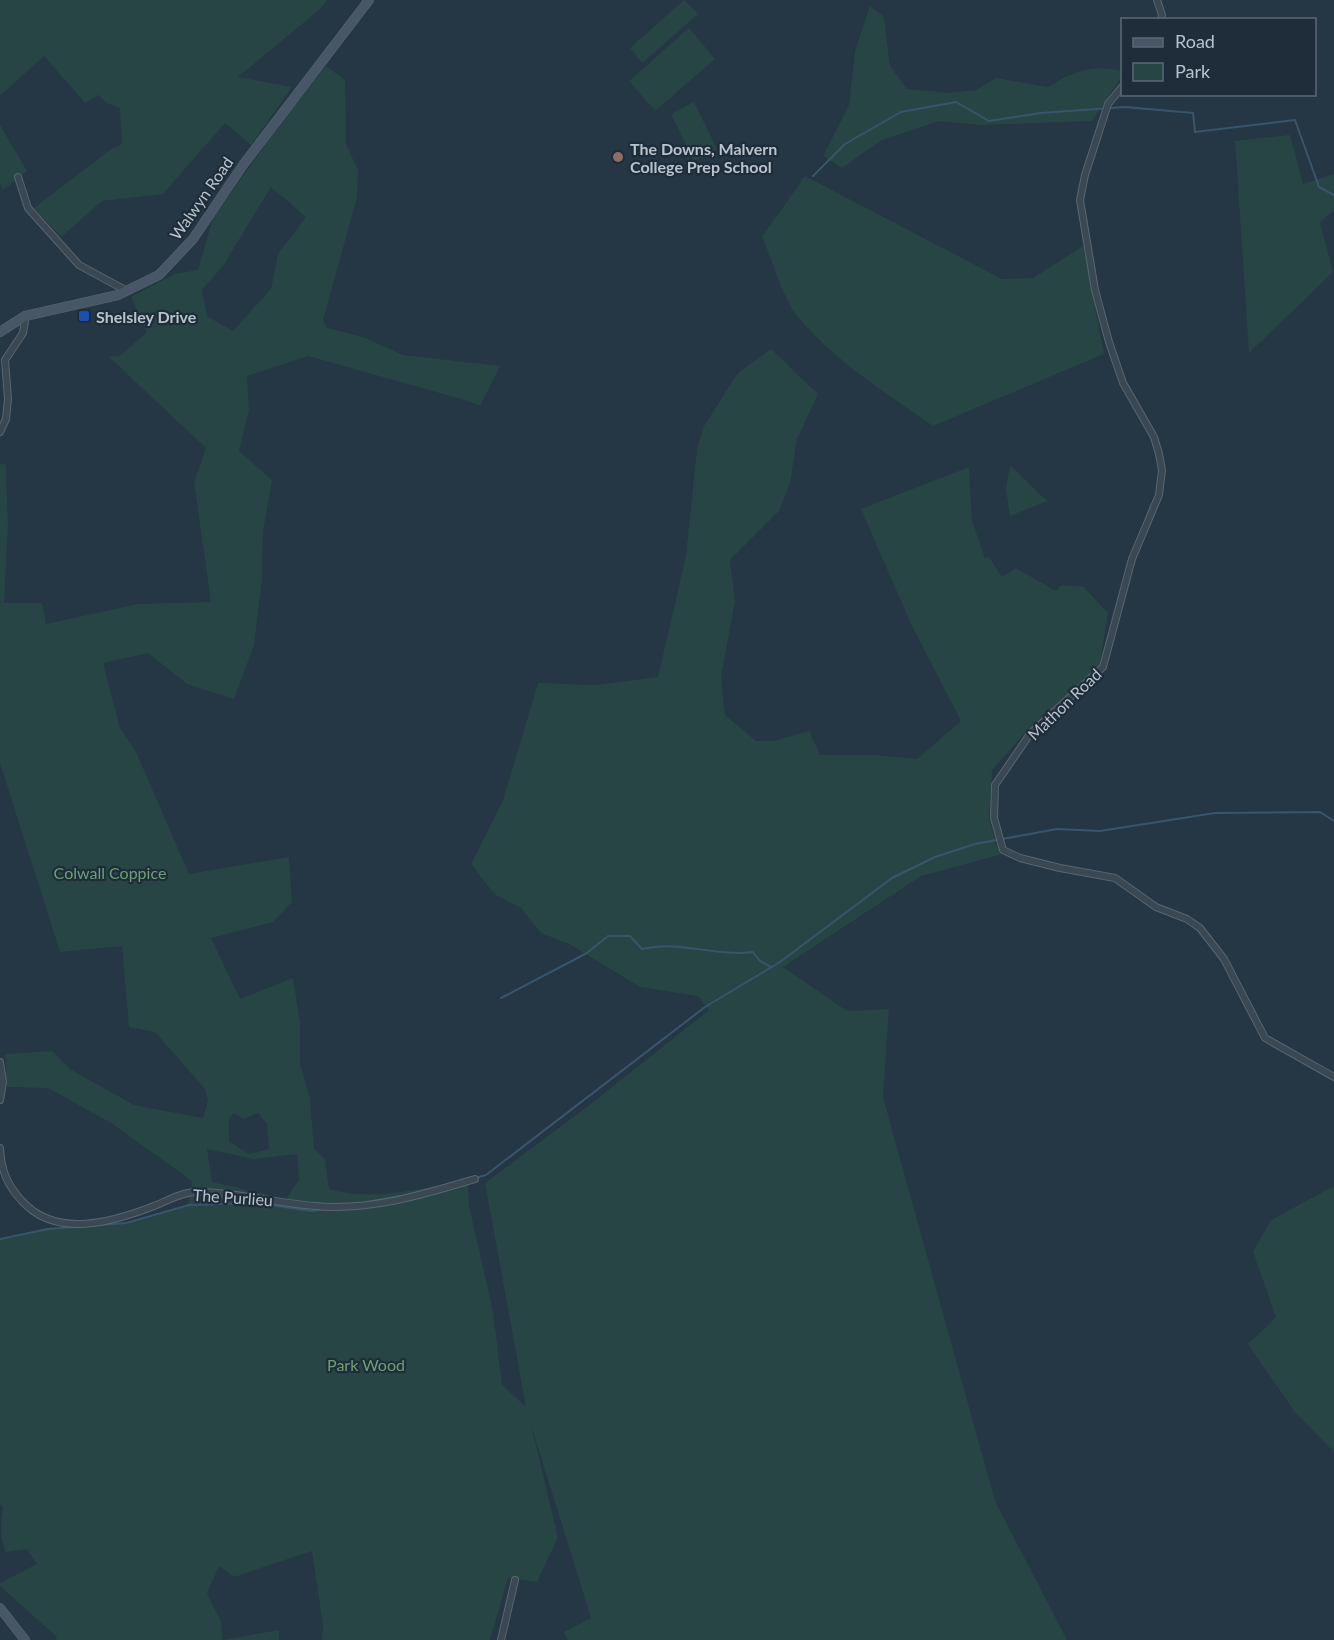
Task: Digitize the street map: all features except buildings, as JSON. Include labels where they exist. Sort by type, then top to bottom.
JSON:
[{"type":"main road","name":"Walwyn Road","points":[[0,332],[15,319],[26,315],[85,304],[128,291],[159,275],[194,239],[243,165],[369,0]]},
{"type":"main road","points":[[0,1608],[25,1640]]},
{"type":"street","points":[[1157,0],[1161,18]]},
{"type":"street","name":"Mathon Road","points":[[1121,88],[1108,104],[1085,175],[1080,200],[1095,290],[1111,350],[1127,391],[1156,443],[1162,470],[1159,495],[1132,559],[1104,667],[1030,734],[996,785],[994,818],[997,833],[1003,850],[1020,858],[1115,878],[1156,907],[1186,919],[1200,928],[1224,959],[1265,1038],[1334,1077]]},
{"type":"street","points":[[18,177],[28,208],[79,265],[128,291]]},
{"type":"street","points":[[0,432],[6,418],[8,399],[5,360],[23,333],[26,315]]},
{"type":"street","points":[[0,1062],[3,1082],[0,1100]]},
{"type":"street","name":"The Purlieu","points":[[0,1148],[4,1179],[32,1212],[51,1221],[73,1224],[104,1221],[135,1213],[195,1191],[256,1196],[312,1206],[371,1207],[475,1179]]},
{"type":"street","points":[[501,1640],[515,1580]]},
{"type":"green space","points":[[0,0],[327,0],[318,11],[238,77],[292,87],[251,145],[225,123],[163,194],[102,201],[61,237],[34,208],[110,150],[122,144],[120,108],[107,103],[98,95],[85,103],[44,56],[0,96]]},
{"type":"green space","points":[[684,0],[698,14],[642,63],[630,48]]},
{"type":"green space","points":[[870,6],[884,17],[890,66],[907,89],[948,93],[976,90],[996,78],[1048,87],[1083,70],[1101,68],[1121,71],[1121,78],[1092,121],[980,125],[939,121],[882,140],[842,168],[823,156],[849,105],[855,51]]},
{"type":"green space","points":[[689,28],[715,59],[655,111],[629,81]]},
{"type":"green space","points":[[326,66],[345,80],[346,144],[358,170],[357,198],[323,320],[327,328],[363,337],[403,355],[500,366],[480,406],[308,356],[247,376],[249,410],[239,451],[272,480],[263,531],[262,580],[254,645],[234,699],[187,684],[148,653],[103,663],[120,728],[136,752],[189,874],[289,857],[292,902],[273,922],[211,938],[240,999],[293,978],[300,1022],[300,1064],[310,1098],[314,1149],[325,1159],[329,1189],[346,1193],[381,1194],[468,1180],[469,1206],[493,1311],[502,1385],[526,1407],[485,1183],[588,1106],[709,1010],[698,996],[640,987],[571,945],[541,933],[521,908],[494,894],[471,864],[503,800],[538,683],[596,685],[658,677],[686,556],[697,448],[704,426],[738,373],[771,349],[818,394],[797,439],[790,483],[779,511],[730,560],[735,601],[721,677],[725,715],[756,741],[773,741],[809,731],[820,755],[875,755],[917,759],[961,721],[911,624],[861,509],[969,467],[972,521],[985,558],[989,557],[1002,577],[1016,568],[1056,591],[1061,585],[1084,587],[1108,613],[1099,667],[1023,735],[992,770],[989,819],[996,844],[1003,854],[921,876],[783,967],[847,1011],[889,1009],[883,1097],[995,1501],[1067,1640],[568,1640],[564,1632],[591,1618],[531,1425],[558,1537],[537,1582],[508,1578],[490,1640],[322,1640],[323,1625],[312,1551],[234,1577],[219,1566],[207,1593],[221,1622],[223,1640],[56,1640],[57,1637],[0,1586],[0,1583],[37,1564],[27,1549],[6,1552],[2,1536],[0,1239],[48,1229],[126,1223],[188,1205],[192,1181],[111,1123],[48,1088],[7,1087],[5,1054],[52,1051],[70,1069],[134,1105],[203,1118],[208,1101],[205,1089],[155,1032],[129,1027],[122,946],[60,952],[0,763],[0,463],[6,465],[8,526],[4,603],[42,603],[46,624],[138,604],[211,602],[194,482],[206,448],[109,357],[120,356],[147,332],[131,297],[175,274],[198,270],[213,218],[290,110]],"holes":[[[271,187],[306,217],[278,254],[271,289],[233,331],[207,316],[202,290],[223,266]],[[234,1113],[244,1119],[258,1113],[267,1124],[269,1149],[249,1154],[229,1141],[229,1118]],[[207,1149],[253,1159],[297,1154],[299,1180],[286,1199],[212,1182]]]},
{"type":"green space","points":[[694,102],[717,149],[694,161],[671,114]]},
{"type":"green space","points":[[0,125],[27,171],[3,190],[0,184]]},
{"type":"green space","points":[[1290,135],[1303,184],[1334,174],[1334,210],[1320,223],[1333,272],[1249,353],[1235,141]]},
{"type":"green space","points":[[805,176],[1002,279],[1033,278],[1083,246],[1104,354],[933,426],[842,360],[809,330],[791,306],[762,237]]},
{"type":"green space","points":[[1010,465],[1047,501],[1010,516],[1006,489]]},
{"type":"green space","points":[[1334,1186],[1334,1452],[1294,1411],[1248,1344],[1276,1317],[1253,1252],[1271,1220]]},
{"type":"green space","points":[[279,1630],[279,1640],[223,1640]]},
{"type":"waterway","points":[[813,176],[845,144],[901,112],[956,102],[989,121],[1041,113],[1125,107],[1193,113],[1195,132],[1295,120],[1319,187],[1334,195]]},
{"type":"waterway","points":[[475,1178],[486,1175],[705,1007],[780,962],[892,878],[935,857],[975,844],[1057,829],[1100,831],[1215,813],[1320,812],[1334,821]]},
{"type":"waterway","points":[[501,998],[587,953],[608,936],[630,936],[642,949],[670,946],[725,952],[753,952],[760,961],[771,967]]},
{"type":"waterway","points":[[367,1202],[400,1196]]},
{"type":"waterway","points":[[0,1239],[48,1229],[126,1223],[189,1205],[256,1203],[312,1211],[326,1209]]},
{"type":"place","name":"The Downs, Malvern College Prep School","points":[[618,157]]},
{"type":"place","name":"Shelsley Drive","points":[[84,316]]},
{"type":"park label","name":"Colwall Coppice","points":[[110,872]]},
{"type":"park label","name":"Park Wood","points":[[366,1364]]}]
